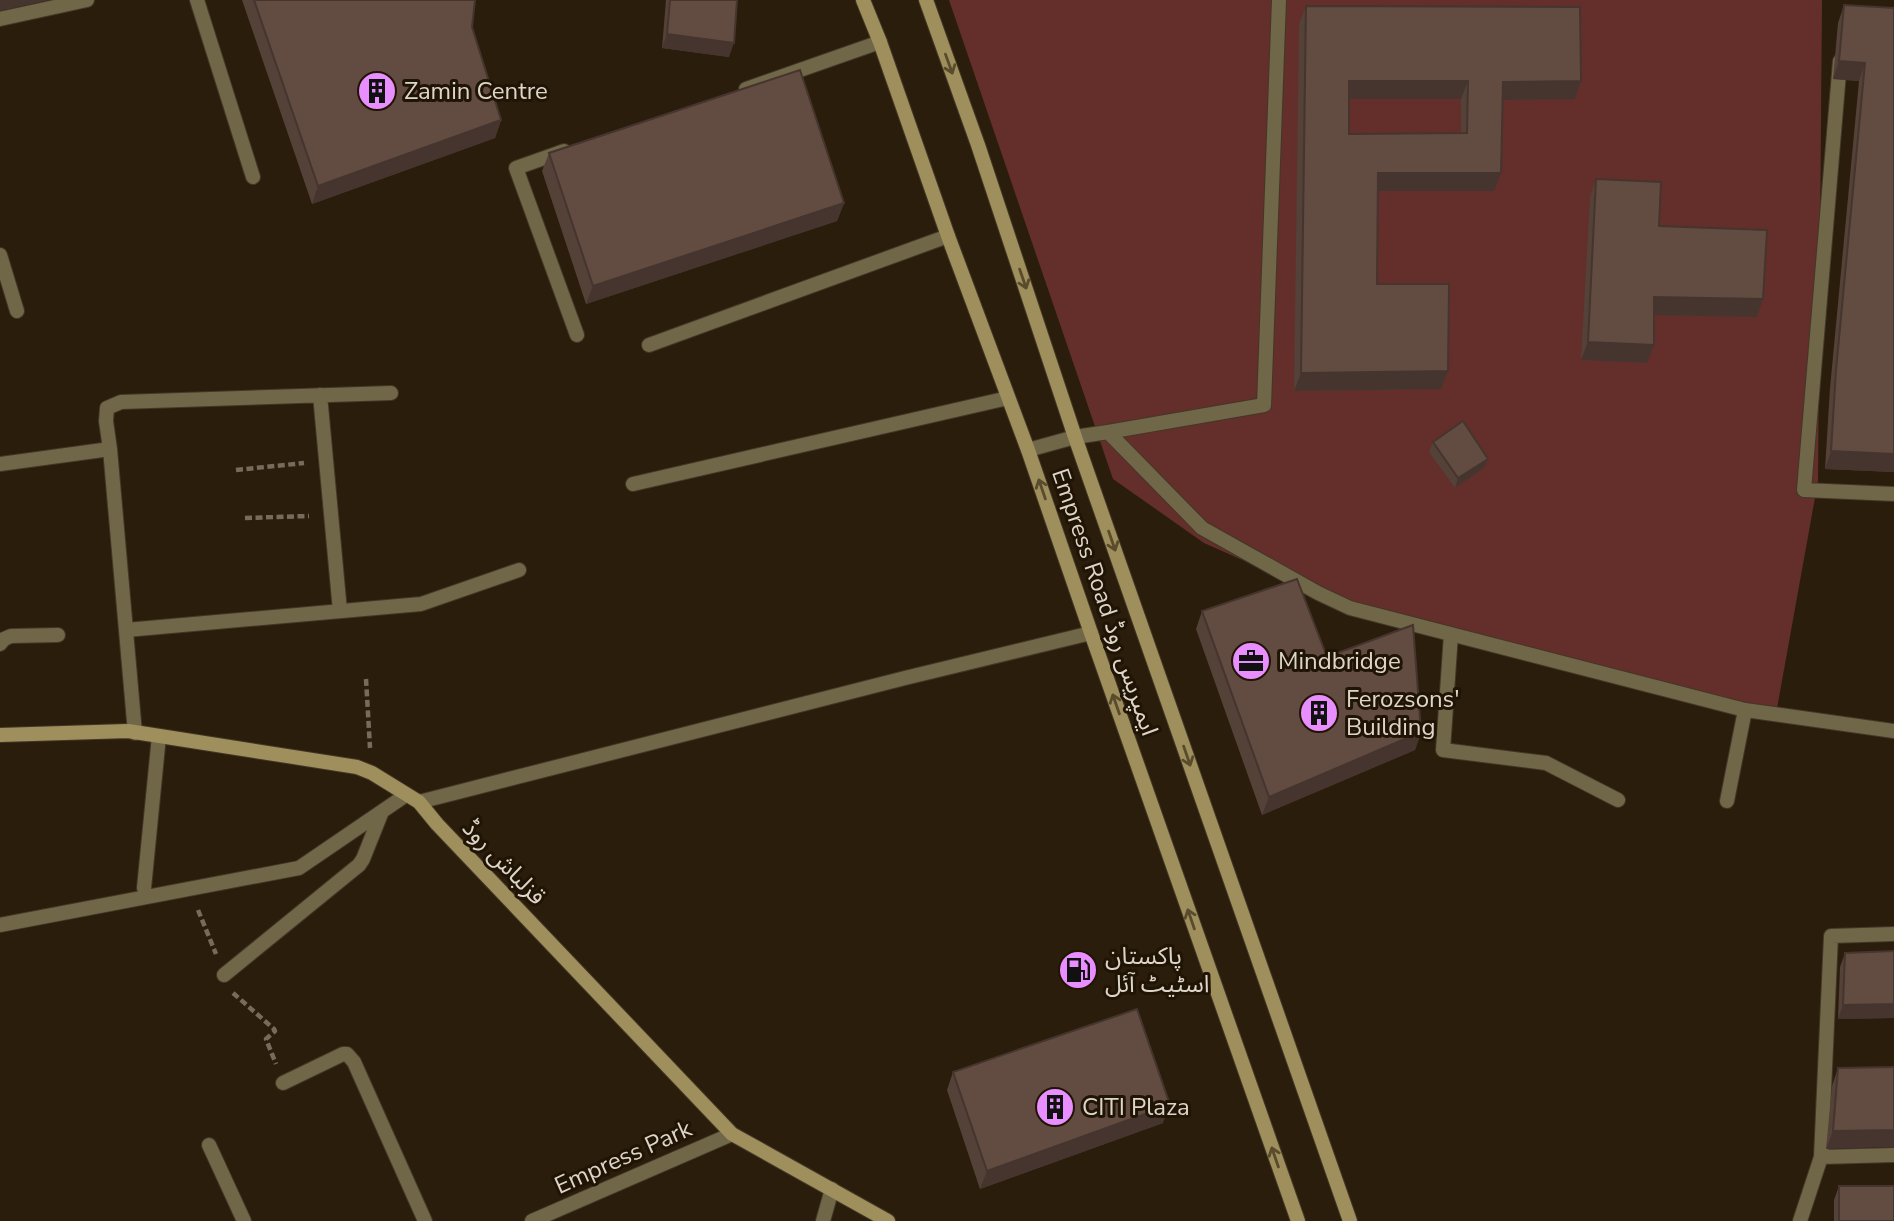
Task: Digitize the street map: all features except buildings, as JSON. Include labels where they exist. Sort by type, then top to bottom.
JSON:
[{"type":"main road","name":"Empress Road ایمپریس روڈ","points":[[863,0],[1028,450],[1298,1221]]},
{"type":"main road","name":"Empress Road ایمپریس روڈ","points":[[926,0],[978,145],[1075,438],[1350,1221]]},
{"type":"main road","name":"قزلباش روڈ","points":[[0,735],[128,731],[357,767],[372,774],[412,799],[732,1134],[888,1221]]},
{"type":"street","points":[[0,19],[87,0]]},
{"type":"street","points":[[197,0],[253,177]]},
{"type":"street","points":[[1028,450],[1075,438],[1264,405],[1279,0]]},
{"type":"street","points":[[1842,41],[1804,490],[1894,494]]},
{"type":"street","points":[[737,92],[880,42]]},
{"type":"street","points":[[576,335],[516,168],[581,146]]},
{"type":"street","points":[[649,345],[948,236]]},
{"type":"street","points":[[0,255],[17,311]]},
{"type":"street","points":[[135,733],[106,421],[107,408],[121,402],[391,393]]},
{"type":"street","points":[[320,395],[340,611]]},
{"type":"street","points":[[633,484],[1008,398]]},
{"type":"street","points":[[1108,432],[1202,528],[1350,608],[1745,710],[1894,731]]},
{"type":"street","points":[[0,464],[110,449]]},
{"type":"street","points":[[126,631],[421,604],[519,570]]},
{"type":"street","points":[[0,925],[299,868],[381,813],[412,799],[1091,634]]},
{"type":"street","points":[[1451,634],[1443,750],[1546,763],[1618,800]]},
{"type":"street","points":[[0,644],[11,636],[58,635]]},
{"type":"street","points":[[1727,801],[1745,710]]},
{"type":"street","points":[[144,888],[159,736]]},
{"type":"street","points":[[224,975],[359,865],[381,813]]},
{"type":"street","points":[[1800,1221],[1821,1157],[1831,936],[1894,934]]},
{"type":"street","points":[[283,1083],[348,1054],[425,1221]]},
{"type":"street","name":"Empress Park","points":[[532,1221],[732,1134]]},
{"type":"street","points":[[209,1144],[244,1221]]},
{"type":"street","points":[[1821,1157],[1894,1155]]},
{"type":"street","points":[[823,1221],[832,1189]]},
{"type":"street","points":[[569,1205],[575,1221]]},
{"type":"path","points":[[236,470],[326,461]]},
{"type":"path","points":[[245,518],[331,516]]},
{"type":"path","points":[[366,679],[372,774]]},
{"type":"shaded area","points":[[949,0],[1822,0],[1818,481],[1776,714],[1350,608],[1204,543],[1113,479]]},
{"type":"place","name":"Zamin Centre","points":[[377,91]]},
{"type":"place","name":"Mindbridge","points":[[1251,661]]},
{"type":"place","name":"Ferozsons' Building","points":[[1319,713]]},
{"type":"place","name":"پاکستان اسٹیٹ آئل","points":[[1078,970]]},
{"type":"place","name":"CITI Plaza","points":[[1055,1107]]}]
